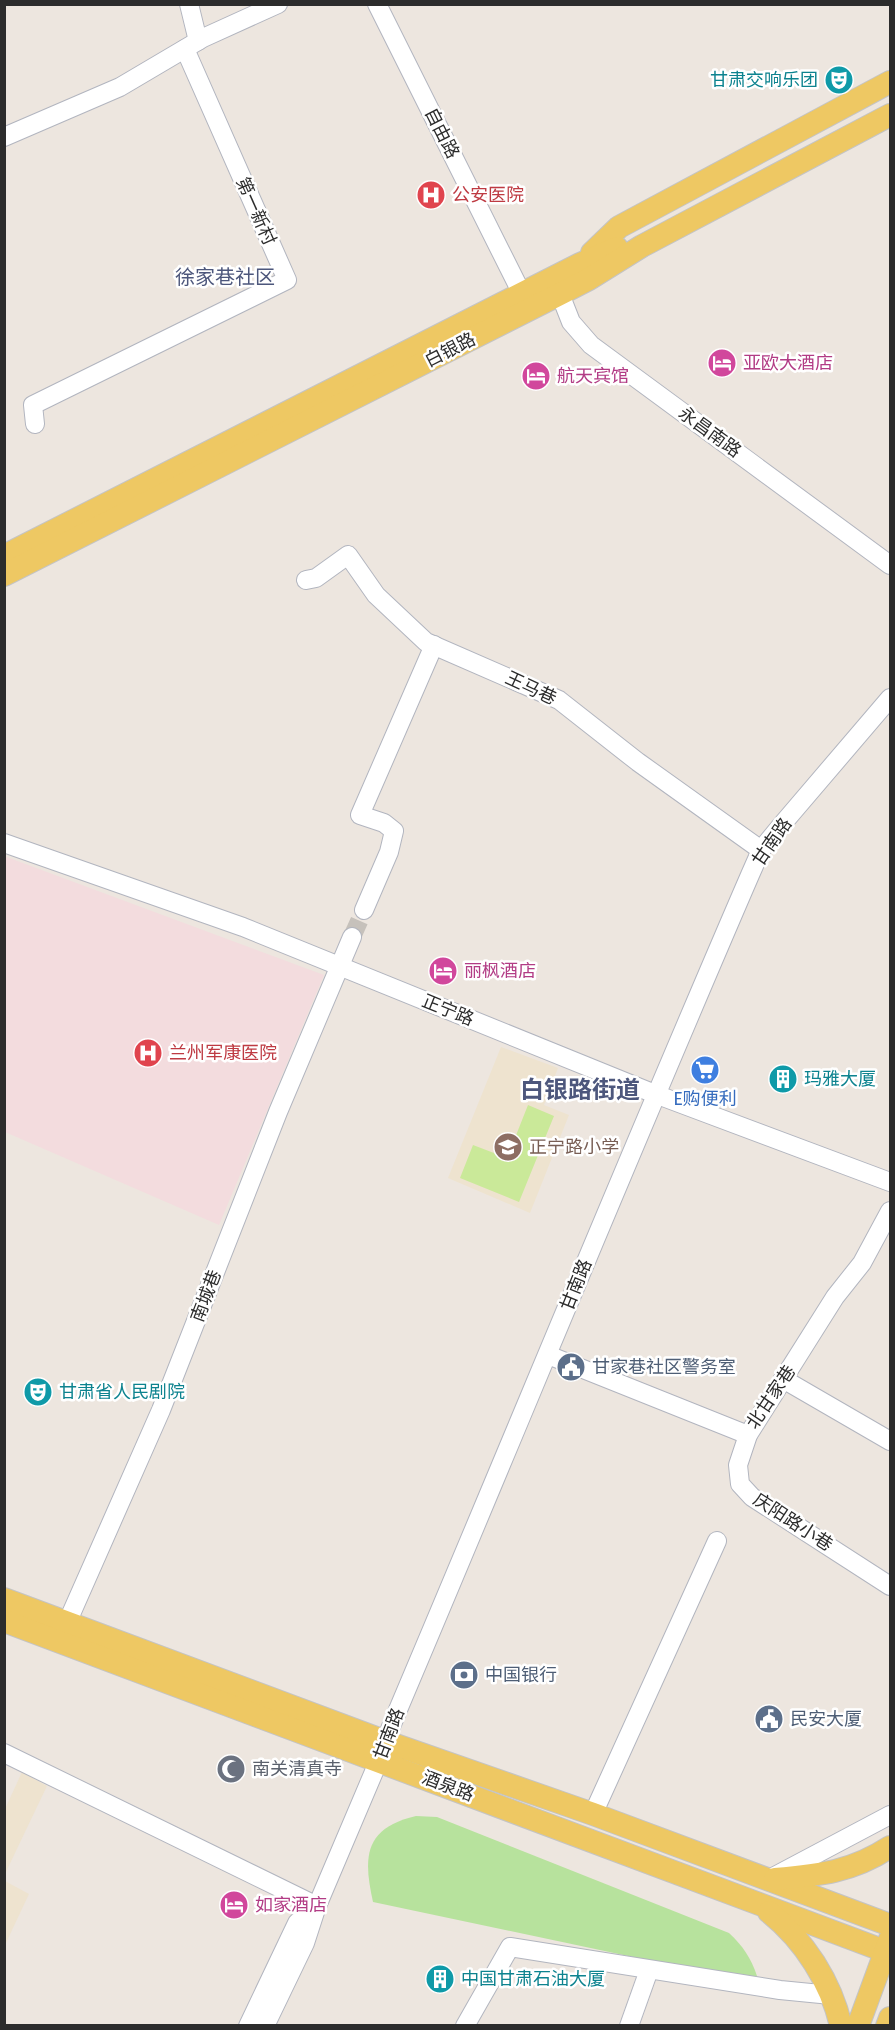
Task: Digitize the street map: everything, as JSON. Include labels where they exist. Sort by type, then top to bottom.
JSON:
[{"type":"main road","points":[[585,272],[619,227],[891,82]]},
{"type":"main road","name":"白银路","points":[[4,575],[585,272],[891,100]]},
{"type":"main road","name":"白银路","points":[[640,242],[891,115]]},
{"type":"main road","points":[[585,272],[640,257],[891,129]]},
{"type":"main road","name":"白银路","points":[[4,555],[522,294],[555,287]]},
{"type":"main road","name":"酒泉路","points":[[4,1599],[756,1902],[889,1947]]},
{"type":"main road","name":"酒泉路","points":[[4,1621],[383,1751],[593,1814],[891,1925]]},
{"type":"main road","points":[[768,1880],[846,1869],[870,1860],[891,1847]]},
{"type":"main road","points":[[756,1902],[788,1929],[801,1945],[831,1995],[841,2025]]},
{"type":"main road","points":[[858,2025],[889,1947]]},
{"type":"main road","points":[[887,2025],[891,2018]]},
{"type":"street","points":[[189,4],[191,45]]},
{"type":"street","points":[[4,137],[120,87],[191,45],[278,4]]},
{"type":"street","name":"自由路","points":[[377,4],[522,294]]},
{"type":"street","name":"第一新村","points":[[35,424],[33,405],[287,280],[191,45]]},
{"type":"street","name":"永昌南路","points":[[555,287],[571,321],[591,345],[891,565]]},
{"type":"street","name":"王马巷","points":[[306,580],[316,578],[348,555],[376,595],[426,642],[559,700],[638,762],[761,850]]},
{"type":"street","points":[[364,910],[388,852],[394,831],[384,823],[360,815],[434,645]]},
{"type":"street","name":"甘南路","points":[[265,2025],[305,1943],[317,1906],[383,1751],[392,1724],[655,1094],[761,850],[891,698]]},
{"type":"street","name":"正宁路","points":[[4,843],[243,927],[655,1094],[891,1182]]},
{"type":"street","name":"南城巷","points":[[66,1623],[161,1410],[278,1112],[352,937]]},
{"type":"street","name":"北甘家巷","points":[[548,1354],[748,1435],[835,1297],[862,1263],[891,1211]]},
{"type":"street","points":[[783,1379],[891,1441]]},
{"type":"street","name":"庆阳路小巷","points":[[748,1435],[738,1466],[740,1484],[752,1497],[891,1586]]},
{"type":"street","points":[[593,1814],[717,1541]]},
{"type":"street","points":[[4,1753],[317,1906]]},
{"type":"street","points":[[768,1880],[891,1815]]},
{"type":"street","name":"甘南路","points":[[248,2025],[297,1923],[317,1906]]},
{"type":"street","points":[[465,2025],[510,1947],[780,1990],[831,1995]]},
{"type":"street","points":[[629,2025],[649,1970]]},
{"type":"shaded area","name":"兰州军康医院","points":[[4,856],[324,975],[219,1225],[5,1132]]},
{"type":"shaded area","name":"正宁路小学","points":[[501,1047],[558,1068],[544,1105],[569,1115],[530,1213],[448,1178]]},
{"type":"shaded area","points":[[22,1772],[47,1786],[5,1874],[5,1809]]},
{"type":"shaded area","points":[[5,1881],[29,1894],[5,1945]]},
{"type":"green space","points":[[528,1105],[554,1116],[519,1202],[460,1178],[473,1145],[507,1158]]},
{"type":"green space","points":[[416,1816],[437,1817],[729,1933],[746,1953],[757,1976],[746,1981],[373,1902],[368,1871],[371,1847],[386,1828]]},
{"type":"tunnel","points":[[352,937],[364,910]]},
{"type":"place","name":"甘肃交响乐团","points":[[839,80]]},
{"type":"place","name":"公安医院","points":[[431,195]]},
{"type":"place","name":"亚欧大酒店","points":[[722,363]]},
{"type":"place","name":"航天宾馆","points":[[536,376]]},
{"type":"place","name":"丽枫酒店","points":[[443,971]]},
{"type":"place","name":"兰州军康医院","points":[[148,1053]]},
{"type":"place","name":"E购便利","points":[[705,1070]]},
{"type":"place","name":"玛雅大厦","points":[[783,1079]]},
{"type":"place","name":"正宁路小学","points":[[508,1147]]},
{"type":"place","name":"甘家巷社区警务室","points":[[571,1367]]},
{"type":"place","name":"甘肃省人民剧院","points":[[38,1392]]},
{"type":"place","name":"中国银行","points":[[464,1675]]},
{"type":"place","name":"民安大厦","points":[[769,1719]]},
{"type":"place","name":"南关清真寺","points":[[231,1769]]},
{"type":"place","name":"如家酒店","points":[[234,1905]]},
{"type":"place","name":"中国甘肃石油大厦","points":[[440,1979]]},
{"type":"district","name":"徐家巷社区","points":[[225,277]]},
{"type":"district","name":"白银路街道","points":[[580,1090]]}]
